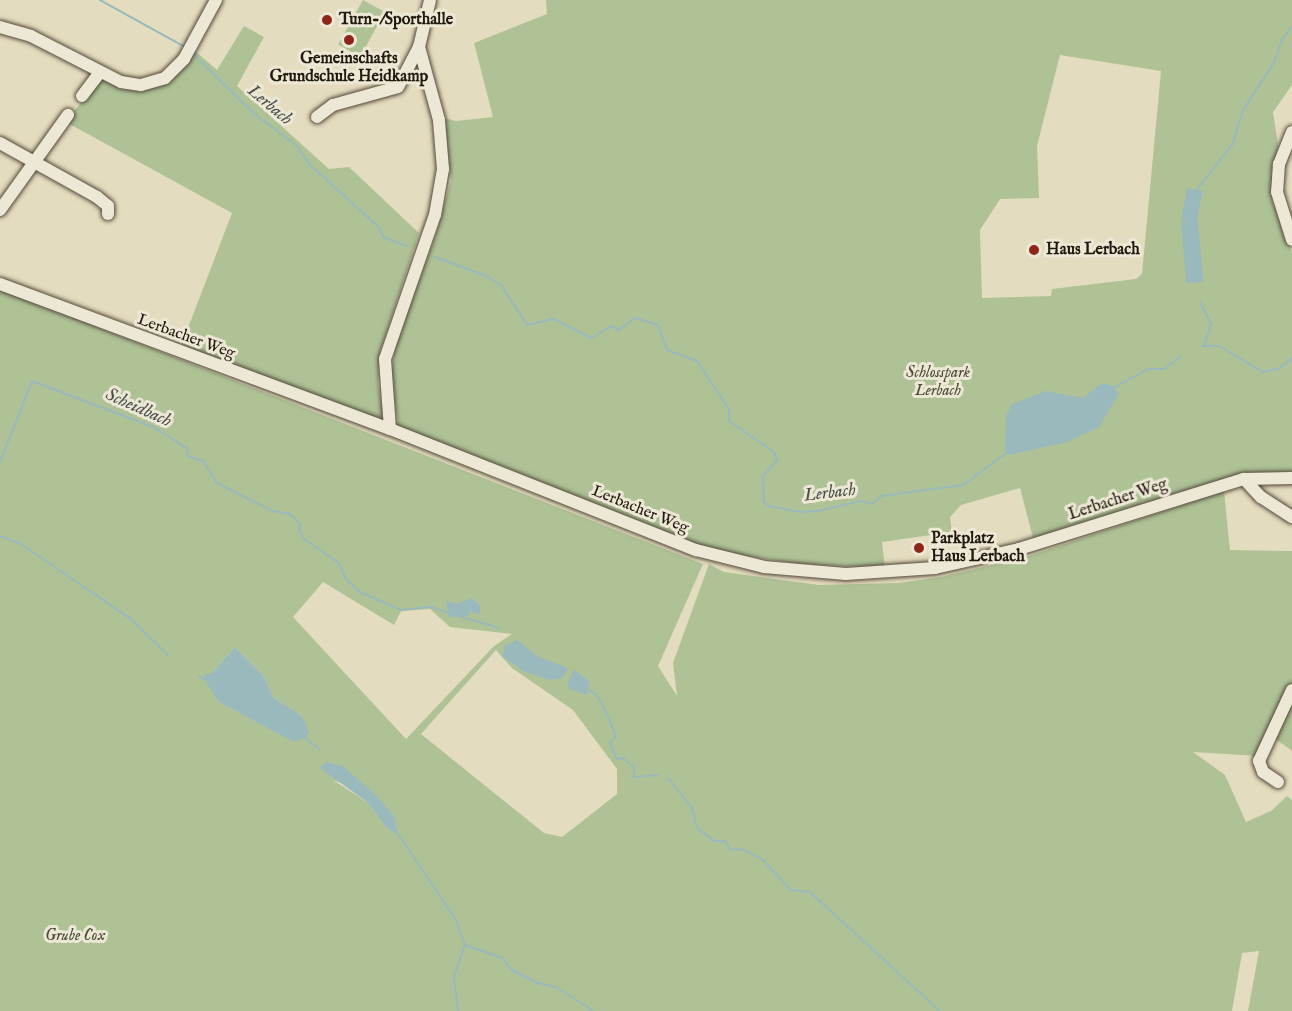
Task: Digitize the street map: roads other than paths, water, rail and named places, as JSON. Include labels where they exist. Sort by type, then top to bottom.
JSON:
[{"type":"street","points":[[0,27],[31,36],[121,82],[141,85],[165,78],[187,54],[216,0]]},
{"type":"street","points":[[317,117],[333,105],[398,87],[419,47],[430,0]]},
{"type":"street","points":[[390,429],[385,381],[387,351],[435,215],[443,169],[439,120],[419,47]]},
{"type":"street","points":[[82,96],[100,72]]},
{"type":"street","points":[[0,210],[68,115]]},
{"type":"street","points":[[1292,132],[1279,164],[1277,192],[1292,240]]},
{"type":"street","points":[[0,143],[97,197],[108,206],[108,214]]},
{"type":"street","name":"Lerbacher Weg","points":[[0,284],[390,429],[714,556],[764,567],[846,574],[935,568],[1019,549],[1244,479],[1292,478]]},
{"type":"street","points":[[1244,479],[1261,497],[1292,517]]},
{"type":"street","points":[[1278,783],[1263,772],[1259,761],[1292,690]]},
{"type":"water","points":[[1187,188],[1203,191],[1196,223],[1181,220]]},
{"type":"water","points":[[1198,221],[1203,282],[1186,283],[1181,222]]},
{"type":"water","points":[[1102,383],[1113,386],[1119,394],[1099,427],[1067,442],[1009,455],[1005,449],[1006,416],[1012,404],[1046,391],[1083,398]]},
{"type":"water","points":[[472,598],[481,606],[479,615],[470,611],[468,616],[449,617],[446,601],[456,604]]},
{"type":"water","points":[[517,640],[539,657],[568,668],[563,678],[549,680],[523,671],[502,656],[505,646]]},
{"type":"water","points":[[235,647],[263,675],[274,698],[302,716],[309,732],[305,738],[294,742],[219,702],[204,679],[205,674],[211,674]]},
{"type":"water","points":[[574,669],[590,682],[586,695],[570,689],[567,684]]},
{"type":"water","points":[[326,762],[343,766],[376,795],[394,816],[399,836],[385,826],[367,802],[320,768]]},
{"type":"waterway","name":"Lerbach","points":[[100,0],[187,48]]},
{"type":"waterway","points":[[1195,192],[1233,144],[1242,112],[1275,61],[1281,41],[1292,26]]},
{"type":"waterway","name":"Lerbach","points":[[193,54],[256,115],[296,145],[310,165],[380,228],[383,237],[407,246]]},
{"type":"waterway","name":"Lerbach","points":[[435,257],[484,275],[501,285],[527,325],[554,319],[592,338],[611,326],[619,330],[635,318],[658,325],[667,350],[697,361],[729,409],[729,421],[774,452],[777,460],[763,476],[764,502],[769,506],[800,512],[818,511],[861,501],[872,504],[882,496],[963,485],[1009,451]]},
{"type":"waterway","points":[[1200,302],[1211,324],[1204,345]]},
{"type":"waterway","name":"Lerbach","points":[[1203,346],[1219,346],[1263,372],[1280,368],[1292,358]]},
{"type":"waterway","name":"Lerbach","points":[[1113,388],[1148,369],[1164,369],[1181,356]]},
{"type":"waterway","name":"Scheidbach","points":[[0,462],[32,381],[153,427],[187,448],[188,456],[203,461],[217,483],[273,511],[290,514],[301,525],[299,529],[303,538],[339,563],[346,579],[360,592],[401,610],[431,607],[450,613]]},
{"type":"waterway","points":[[0,536],[21,544],[131,619],[168,655]]},
{"type":"waterway","name":"Scheidbach","points":[[456,615],[499,628]]},
{"type":"waterway","points":[[199,676],[204,679]]},
{"type":"waterway","points":[[588,690],[596,694],[606,711],[616,737],[610,742],[617,759],[623,758],[634,767],[634,777],[658,775]]},
{"type":"waterway","points":[[305,738],[319,749]]},
{"type":"waterway","points":[[669,779],[692,808],[697,828],[714,841],[725,841],[730,849],[745,850],[763,860],[791,890],[810,892],[940,1011]]},
{"type":"waterway","points":[[398,834],[456,920],[465,945],[502,958],[511,969],[537,983],[556,987],[594,1011]]},
{"type":"waterway","points":[[458,1011],[454,978],[465,945]]},
{"type":"place","name":"Turn-/Sporthalle","points":[[327,20]]},
{"type":"place","name":"Gemeinschafts Grundschule Heidkamp","points":[[349,40]]},
{"type":"place","name":"Haus Lerbach","points":[[1034,250]]},
{"type":"place","name":"Parkplatz Haus Lerbach","points":[[919,548]]},
{"type":"park label","name":"Schlosspark Lerbach","points":[[938,382]]},
{"type":"park label","name":"Grube Cox","points":[[75,936]]}]
